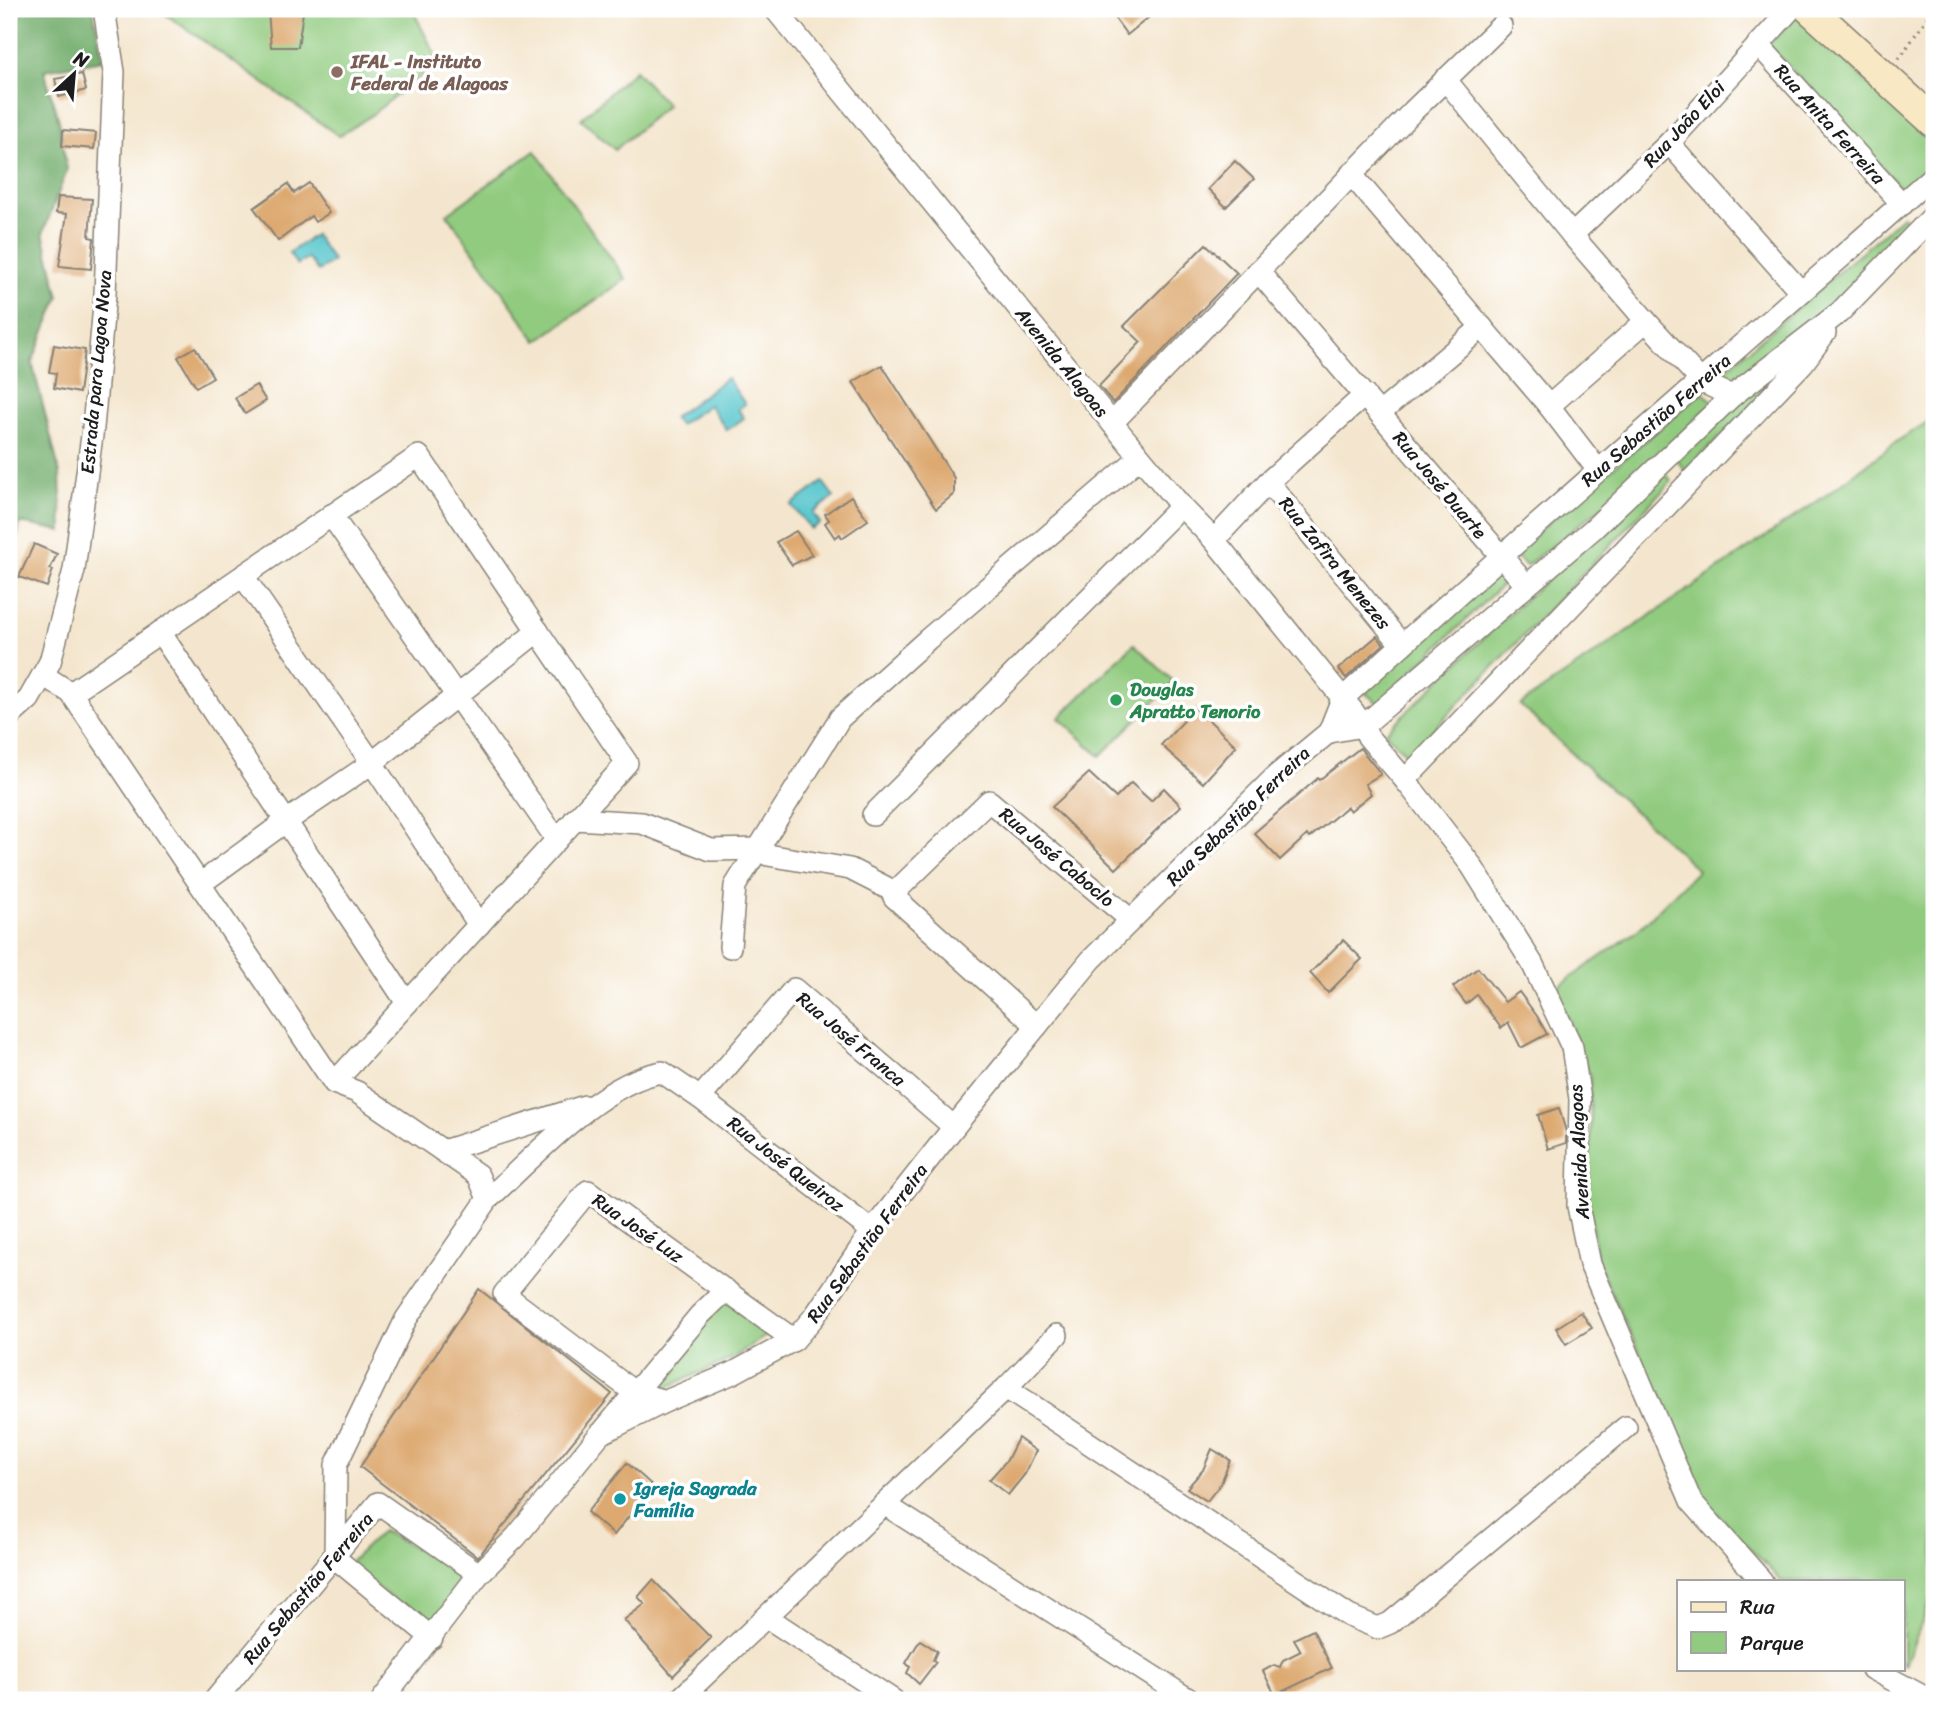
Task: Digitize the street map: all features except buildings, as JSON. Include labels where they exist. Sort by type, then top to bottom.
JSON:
[{"type":"main road","points":[[1810,9],[1934,122]]},
{"type":"street","name":"Estrada para Lagoa Nova","points":[[9,717],[29,699],[50,662],[74,570],[93,428],[105,294],[114,72],[104,9]]},
{"type":"street","name":"Avenida Alagoas","points":[[775,9],[1140,457],[1214,540],[1478,876],[1532,963],[1572,1047],[1580,1099],[1578,1206],[1590,1264],[1691,1501],[1761,1580]]},
{"type":"street","name":"Rua João Eloi","points":[[1572,235],[1669,144],[1791,9]]},
{"type":"street","points":[[1112,423],[1351,174],[1501,26]]},
{"type":"street","name":"Rua Anita Ferreira","points":[[1758,44],[1902,204]]},
{"type":"street","points":[[1445,79],[1646,321],[1702,382],[1732,397]]},
{"type":"street","points":[[1669,144],[1801,292]]},
{"type":"street","points":[[1351,174],[1549,406],[1597,469]]},
{"type":"street","name":"Rua Sebastião Ferreira","points":[[1329,732],[1356,718],[1402,645],[1597,469],[1702,382],[1934,175]]},
{"type":"street","name":"Rua Sebastião Ferreira","points":[[215,1700],[378,1503],[479,1574],[516,1537],[600,1434],[666,1401],[733,1373],[794,1340],[814,1317],[872,1231],[1091,960],[1277,775],[1329,732],[1356,718],[1593,529],[1732,397],[1840,312],[1934,215]]},
{"type":"street","name":"Rua José Duarte","points":[[1258,271],[1526,585]]},
{"type":"street","name":"Rua Sebastião Ferreira","points":[[1405,780],[1803,363],[1840,312]]},
{"type":"street","points":[[1549,406],[1646,321]]},
{"type":"street","points":[[1380,413],[1482,327]]},
{"type":"street","points":[[1214,540],[1268,482],[1365,395]]},
{"type":"street","points":[[71,693],[419,456],[538,631],[627,763],[334,1083]]},
{"type":"street","points":[[730,947],[735,886],[840,718],[1140,457]]},
{"type":"street","points":[[1663,463],[1687,485]]},
{"type":"street","name":"Rua Zafira Menezes","points":[[1268,482],[1402,645]]},
{"type":"street","points":[[873,815],[1181,506]]},
{"type":"street","points":[[331,515],[557,840]]},
{"type":"street","points":[[243,576],[372,763],[479,925]]},
{"type":"street","points":[[200,884],[372,763],[538,631]]},
{"type":"street","points":[[160,632],[407,1003]]},
{"type":"street","points":[[43,675],[71,693],[334,1083],[357,1092],[478,1175],[488,1199]]},
{"type":"street","name":"Rua José Caboclo","points":[[894,894],[989,801],[1131,920]]},
{"type":"street","points":[[575,819],[642,823],[711,850],[759,849],[768,855],[850,869],[894,894],[1037,1026]]},
{"type":"street","name":"Rua José Franca","points":[[700,1098],[794,989],[954,1127]]},
{"type":"street","name":"Rua José Queiroz","points":[[593,1103],[643,1075],[662,1072],[700,1098],[872,1231]]},
{"type":"street","points":[[443,1151],[593,1103]]},
{"type":"street","points":[[432,1638],[335,1558],[336,1465],[406,1319],[488,1199],[593,1103]]},
{"type":"street","name":"Rua José Luz","points":[[634,1392],[504,1294],[588,1191],[794,1340]]},
{"type":"street","points":[[600,1434],[700,1315],[726,1290]]},
{"type":"street","points":[[679,1700],[768,1618],[1006,1388],[1057,1335]]},
{"type":"street","points":[[1006,1388],[1349,1616],[1378,1628],[1390,1623],[1626,1427]]},
{"type":"street","points":[[634,1392],[666,1401]]},
{"type":"street","points":[[884,1504],[1190,1700]]},
{"type":"street","points":[[382,1700],[479,1574]]},
{"type":"street","points":[[768,1618],[893,1700]]},
{"type":"street","points":[[1873,1670],[1930,1700]]},
{"type":"path","points":[[1886,78],[1933,9]]},
{"type":"green space","points":[[9,9],[93,9],[103,60],[44,70],[59,121],[67,170],[43,233],[59,297],[32,362],[60,474],[62,531],[20,523],[9,583]]},
{"type":"green space","name":"IFAL - Instituto Federal de Alagoas","points":[[158,9],[412,9],[439,62],[370,116],[339,136]]},
{"type":"green space","points":[[1796,14],[1934,146],[1934,168],[1907,195],[1769,45]]},
{"type":"green space","points":[[635,70],[667,105],[615,150],[581,119]]},
{"type":"green space","points":[[535,151],[626,279],[537,341],[447,214]]},
{"type":"green space","points":[[1903,216],[1914,230],[1739,386],[1722,373]]},
{"type":"green space","points":[[1772,373],[1778,381],[1685,471],[1677,460]]},
{"type":"green space","points":[[1702,392],[1714,402],[1631,484],[1526,566],[1513,553]]},
{"type":"green space","points":[[1934,418],[1934,1592],[1905,1665],[1904,1580],[1780,1580],[1705,1501],[1683,1447],[1597,1262],[1588,1201],[1590,1076],[1555,989],[1638,930],[1698,870],[1520,705],[1825,496],[1899,440]]},
{"type":"green space","points":[[1665,474],[1672,481],[1408,756],[1385,733],[1498,624]]},
{"type":"green space","points":[[1495,566],[1509,578],[1379,704],[1365,693]]},
{"type":"green space","name":"Douglas Apratto Tenorio","points":[[1134,644],[1174,682],[1100,756],[1059,718]]},
{"type":"green space","points":[[723,1300],[772,1332],[731,1359],[661,1390],[648,1385]]},
{"type":"green space","points":[[382,1531],[470,1575],[427,1627],[348,1564]]},
{"type":"water","points":[[315,235],[333,261],[318,271],[308,258],[297,265],[289,253]]},
{"type":"water","points":[[727,378],[745,404],[738,409],[744,418],[727,430],[709,405],[679,425],[673,418]]},
{"type":"water","points":[[823,482],[834,497],[813,513],[820,523],[811,529],[791,505]]},
{"type":"place","name":"IFAL - Instituto Federal de Alagoas","points":[[337,72]]},
{"type":"place","name":"Douglas Apratto Tenorio","points":[[1116,700]]},
{"type":"place","name":"Igreja Sagrada Família","points":[[620,1499]]}]
